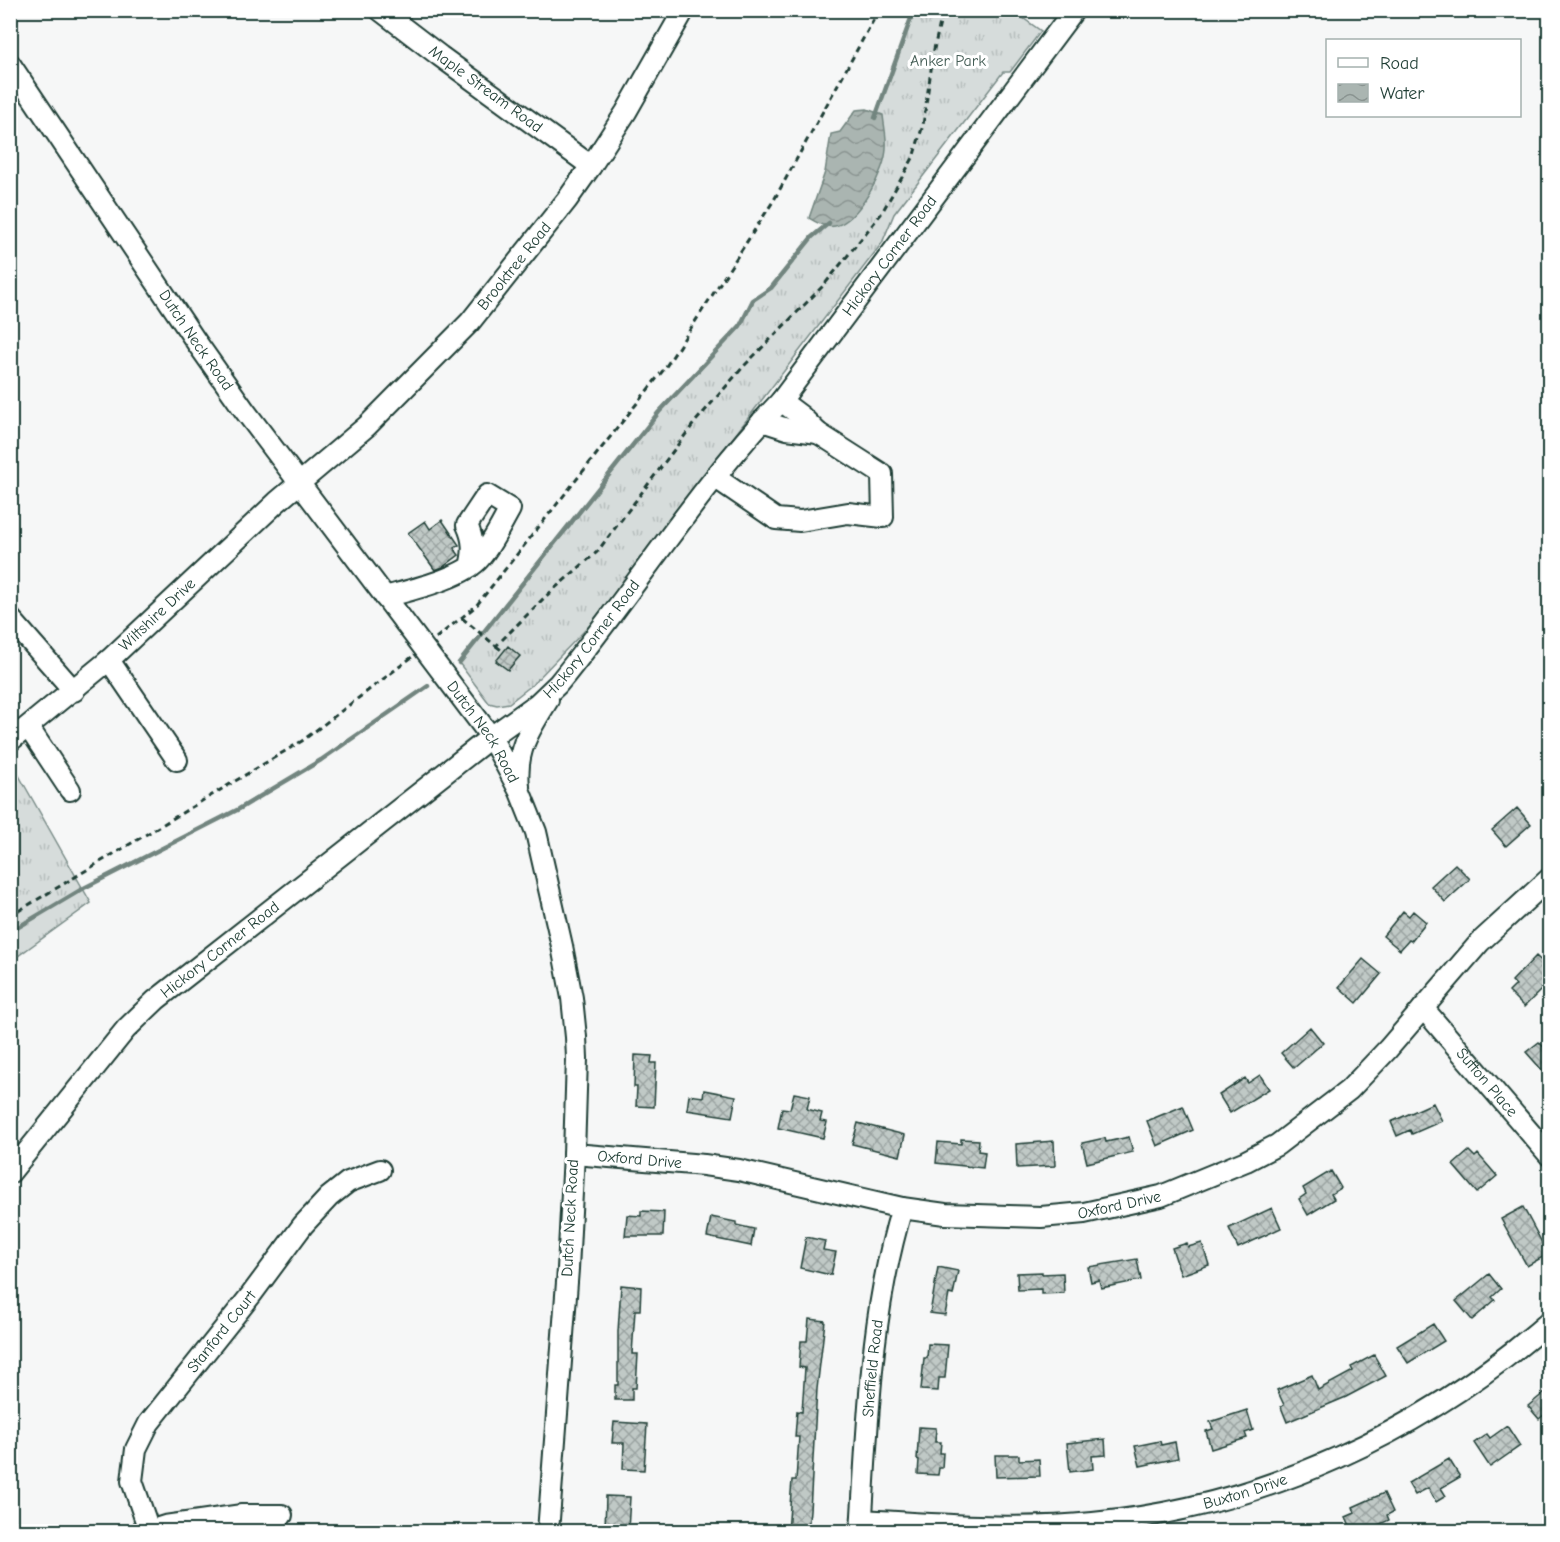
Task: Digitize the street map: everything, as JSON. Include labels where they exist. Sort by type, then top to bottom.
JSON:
[{"type":"street","name":"Maple Stream Road","points":[[380,10],[591,166]]},
{"type":"street","name":"Brooktree Road","points":[[299,483],[367,426],[470,322],[567,200],[591,166],[626,112],[684,10]]},
{"type":"street","name":"Hickory Corner Road","points":[[10,1173],[126,1029],[156,1000],[491,737],[537,704],[558,684],[716,478],[781,401],[1074,10]]},
{"type":"street","name":"Dutch Neck Road","points":[[10,64],[197,343],[299,483],[491,737],[520,792],[536,832],[572,998],[577,1058],[568,1269],[548,1532]]},
{"type":"street","points":[[716,478],[776,519],[800,521],[848,513],[884,517],[882,474],[818,433],[781,401]]},
{"type":"street","points":[[762,421],[787,429],[818,433]]},
{"type":"street","name":"Wiltshire Drive","points":[[10,741],[29,728],[109,660],[299,483]]},
{"type":"street","points":[[385,597],[430,584],[470,567]]},
{"type":"street","points":[[10,618],[74,691]]},
{"type":"street","points":[[109,660],[118,670],[177,760]]},
{"type":"street","points":[[520,792],[518,775],[524,742],[558,684]]},
{"type":"street","points":[[29,728],[70,790]]},
{"type":"street","name":"Oxford Drive","points":[[574,1154],[739,1170],[902,1208],[945,1214],[1041,1217],[1084,1213],[1161,1196],[1218,1173],[1277,1145],[1349,1090],[1388,1049],[1480,942],[1550,878]]},
{"type":"street","name":"Sutton Place","points":[[1423,1008],[1550,1156]]},
{"type":"street","name":"Stanford Court","points":[[148,1531],[132,1481],[136,1449],[149,1423],[251,1295],[303,1225],[329,1197],[348,1182],[380,1170]]},
{"type":"street","name":"Sheffield Road","points":[[861,1526],[874,1335],[887,1260],[902,1208]]},
{"type":"street","name":"Buxton Drive","points":[[861,1526],[993,1527],[1082,1524],[1141,1517],[1234,1496],[1296,1475],[1403,1426],[1481,1376],[1521,1347],[1550,1321]]},
{"type":"street","points":[[148,1531],[242,1515],[282,1515]]},
{"type":"path","points":[[496,646],[546,596],[597,552],[695,422],[744,366],[824,285],[881,214],[913,158],[923,124],[934,49],[943,10]]},
{"type":"path","points":[[462,618],[504,652]]},
{"type":"green space","name":"Anker Park","points":[[914,11],[1013,11],[1041,31],[1010,72],[1003,72],[894,214],[882,243],[589,626],[532,685],[509,703],[497,705],[489,703],[459,663],[461,659],[530,572],[570,527],[599,486],[659,412],[740,326],[753,300],[771,288],[812,237],[843,211]]},
{"type":"green space","points":[[13,765],[91,903],[11,961],[10,767]]},
{"type":"water","points":[[867,109],[883,115],[886,144],[881,169],[869,193],[853,215],[835,226],[821,224],[809,218],[825,172],[831,134],[840,132],[856,110]]},
{"type":"building","points":[[442,520],[459,545],[454,548],[459,555],[435,570],[408,533],[425,521],[430,529]]},
{"type":"building","points":[[508,646],[520,656],[508,670],[496,661]]},
{"type":"building","points":[[1517,808],[1531,824],[1506,846],[1492,830]]},
{"type":"building","points":[[1455,864],[1470,879],[1445,902],[1431,886]]},
{"type":"building","points":[[1403,911],[1409,916],[1413,911],[1426,922],[1411,941],[1409,940],[1400,950],[1383,936]]},
{"type":"building","points":[[1536,956],[1550,969],[1550,981],[1524,1007],[1509,992],[1516,985],[1512,981]]},
{"type":"building","points":[[1363,959],[1381,974],[1357,1003],[1339,987]]},
{"type":"building","points":[[1310,1027],[1323,1043],[1294,1068],[1281,1053]]},
{"type":"building","points":[[1539,1042],[1550,1054],[1550,1079],[1526,1052]]},
{"type":"building","points":[[635,1055],[652,1056],[651,1063],[656,1063],[654,1107],[636,1106]]},
{"type":"building","points":[[1260,1075],[1269,1089],[1230,1113],[1219,1095],[1245,1078],[1248,1083]]},
{"type":"building","points":[[704,1090],[736,1096],[732,1117],[687,1110],[689,1095],[703,1097]]},
{"type":"building","points":[[794,1093],[810,1096],[807,1109],[822,1113],[820,1121],[827,1122],[823,1138],[778,1128],[782,1108],[790,1109]]},
{"type":"building","points":[[1433,1103],[1442,1121],[1412,1134],[1410,1130],[1397,1136],[1391,1122]]},
{"type":"building","points":[[1183,1106],[1193,1130],[1157,1146],[1147,1121]]},
{"type":"building","points":[[858,1123],[905,1135],[900,1156],[852,1144]]},
{"type":"building","points":[[1129,1137],[1133,1152],[1087,1163],[1082,1143],[1105,1138],[1106,1142]]},
{"type":"building","points":[[961,1139],[979,1140],[978,1151],[985,1152],[983,1168],[936,1163],[938,1142],[961,1144]]},
{"type":"building","points":[[1054,1141],[1055,1166],[1017,1168],[1016,1144]]},
{"type":"building","points":[[1469,1151],[1475,1157],[1478,1154],[1497,1176],[1477,1193],[1453,1165]]},
{"type":"building","points":[[1331,1171],[1341,1188],[1331,1194],[1334,1199],[1308,1215],[1299,1199],[1306,1194],[1303,1188]]},
{"type":"building","points":[[1523,1207],[1548,1254],[1527,1266],[1501,1219]]},
{"type":"building","points":[[1272,1208],[1281,1228],[1238,1248],[1229,1228]]},
{"type":"building","points":[[641,1211],[664,1212],[663,1236],[625,1236],[627,1215],[641,1216]]},
{"type":"building","points":[[711,1217],[736,1222],[736,1225],[754,1229],[751,1246],[707,1237]]},
{"type":"building","points":[[806,1237],[825,1241],[823,1250],[836,1252],[831,1275],[800,1268]]},
{"type":"building","points":[[1187,1243],[1188,1247],[1202,1243],[1209,1265],[1181,1275],[1172,1248]]},
{"type":"building","points":[[1137,1259],[1141,1280],[1101,1288],[1099,1280],[1091,1282],[1088,1267]]},
{"type":"building","points":[[938,1267],[958,1271],[953,1295],[949,1294],[945,1315],[930,1313]]},
{"type":"building","points":[[1042,1272],[1042,1274],[1063,1273],[1064,1293],[1041,1294],[1041,1289],[1018,1290],[1017,1273]]},
{"type":"building","points":[[1489,1274],[1501,1289],[1492,1297],[1495,1300],[1472,1320],[1456,1301]]},
{"type":"building","points":[[621,1285],[641,1287],[640,1310],[635,1310],[632,1354],[638,1354],[636,1388],[632,1388],[632,1400],[615,1400],[615,1385],[618,1385]]},
{"type":"building","points":[[809,1319],[825,1321],[817,1389],[808,1532],[788,1532],[792,1480],[796,1480],[799,1437],[795,1437],[797,1411],[802,1412],[805,1368],[799,1367],[801,1341],[807,1341]]},
{"type":"building","points":[[1433,1324],[1444,1341],[1408,1363],[1397,1346]]},
{"type":"building","points":[[928,1344],[948,1345],[945,1378],[939,1378],[938,1391],[921,1390],[924,1358],[927,1358]]},
{"type":"building","points":[[1374,1355],[1386,1376],[1346,1397],[1287,1422],[1281,1407],[1284,1405],[1277,1390],[1312,1375],[1318,1390],[1353,1371],[1351,1367]]},
{"type":"building","points":[[1550,1388],[1550,1410],[1539,1419],[1528,1406]]},
{"type":"building","points":[[1247,1410],[1253,1430],[1245,1433],[1247,1438],[1211,1449],[1206,1431],[1213,1429],[1210,1422]]},
{"type":"building","points":[[614,1422],[647,1424],[644,1470],[623,1469],[624,1443],[612,1443]]},
{"type":"building","points":[[1507,1426],[1520,1446],[1490,1467],[1474,1443],[1487,1434],[1490,1438]]},
{"type":"building","points":[[919,1427],[936,1428],[935,1442],[941,1442],[940,1453],[943,1453],[942,1468],[939,1468],[938,1475],[918,1474]]},
{"type":"building","points":[[1105,1439],[1106,1455],[1092,1456],[1093,1469],[1070,1472],[1067,1443]]},
{"type":"building","points":[[1160,1441],[1161,1445],[1175,1442],[1178,1458],[1140,1466],[1135,1446]]},
{"type":"building","points":[[995,1455],[1019,1455],[1019,1460],[1039,1459],[1040,1476],[996,1477]]},
{"type":"building","points":[[1449,1459],[1460,1477],[1441,1488],[1446,1496],[1436,1502],[1428,1488],[1415,1495],[1408,1483]]},
{"type":"building","points":[[1384,1493],[1393,1512],[1387,1515],[1389,1520],[1364,1532],[1353,1532],[1346,1517],[1355,1513],[1353,1507]]},
{"type":"building","points":[[606,1496],[630,1497],[628,1530],[605,1529]]},
{"type":"waterway","points":[[875,118],[914,10]]},
{"type":"waterway","points":[[459,663],[659,412],[740,326],[753,300],[771,288],[812,237],[829,223]]},
{"type":"waterway","points":[[10,932],[84,888],[239,809],[321,760],[428,686]]}]
